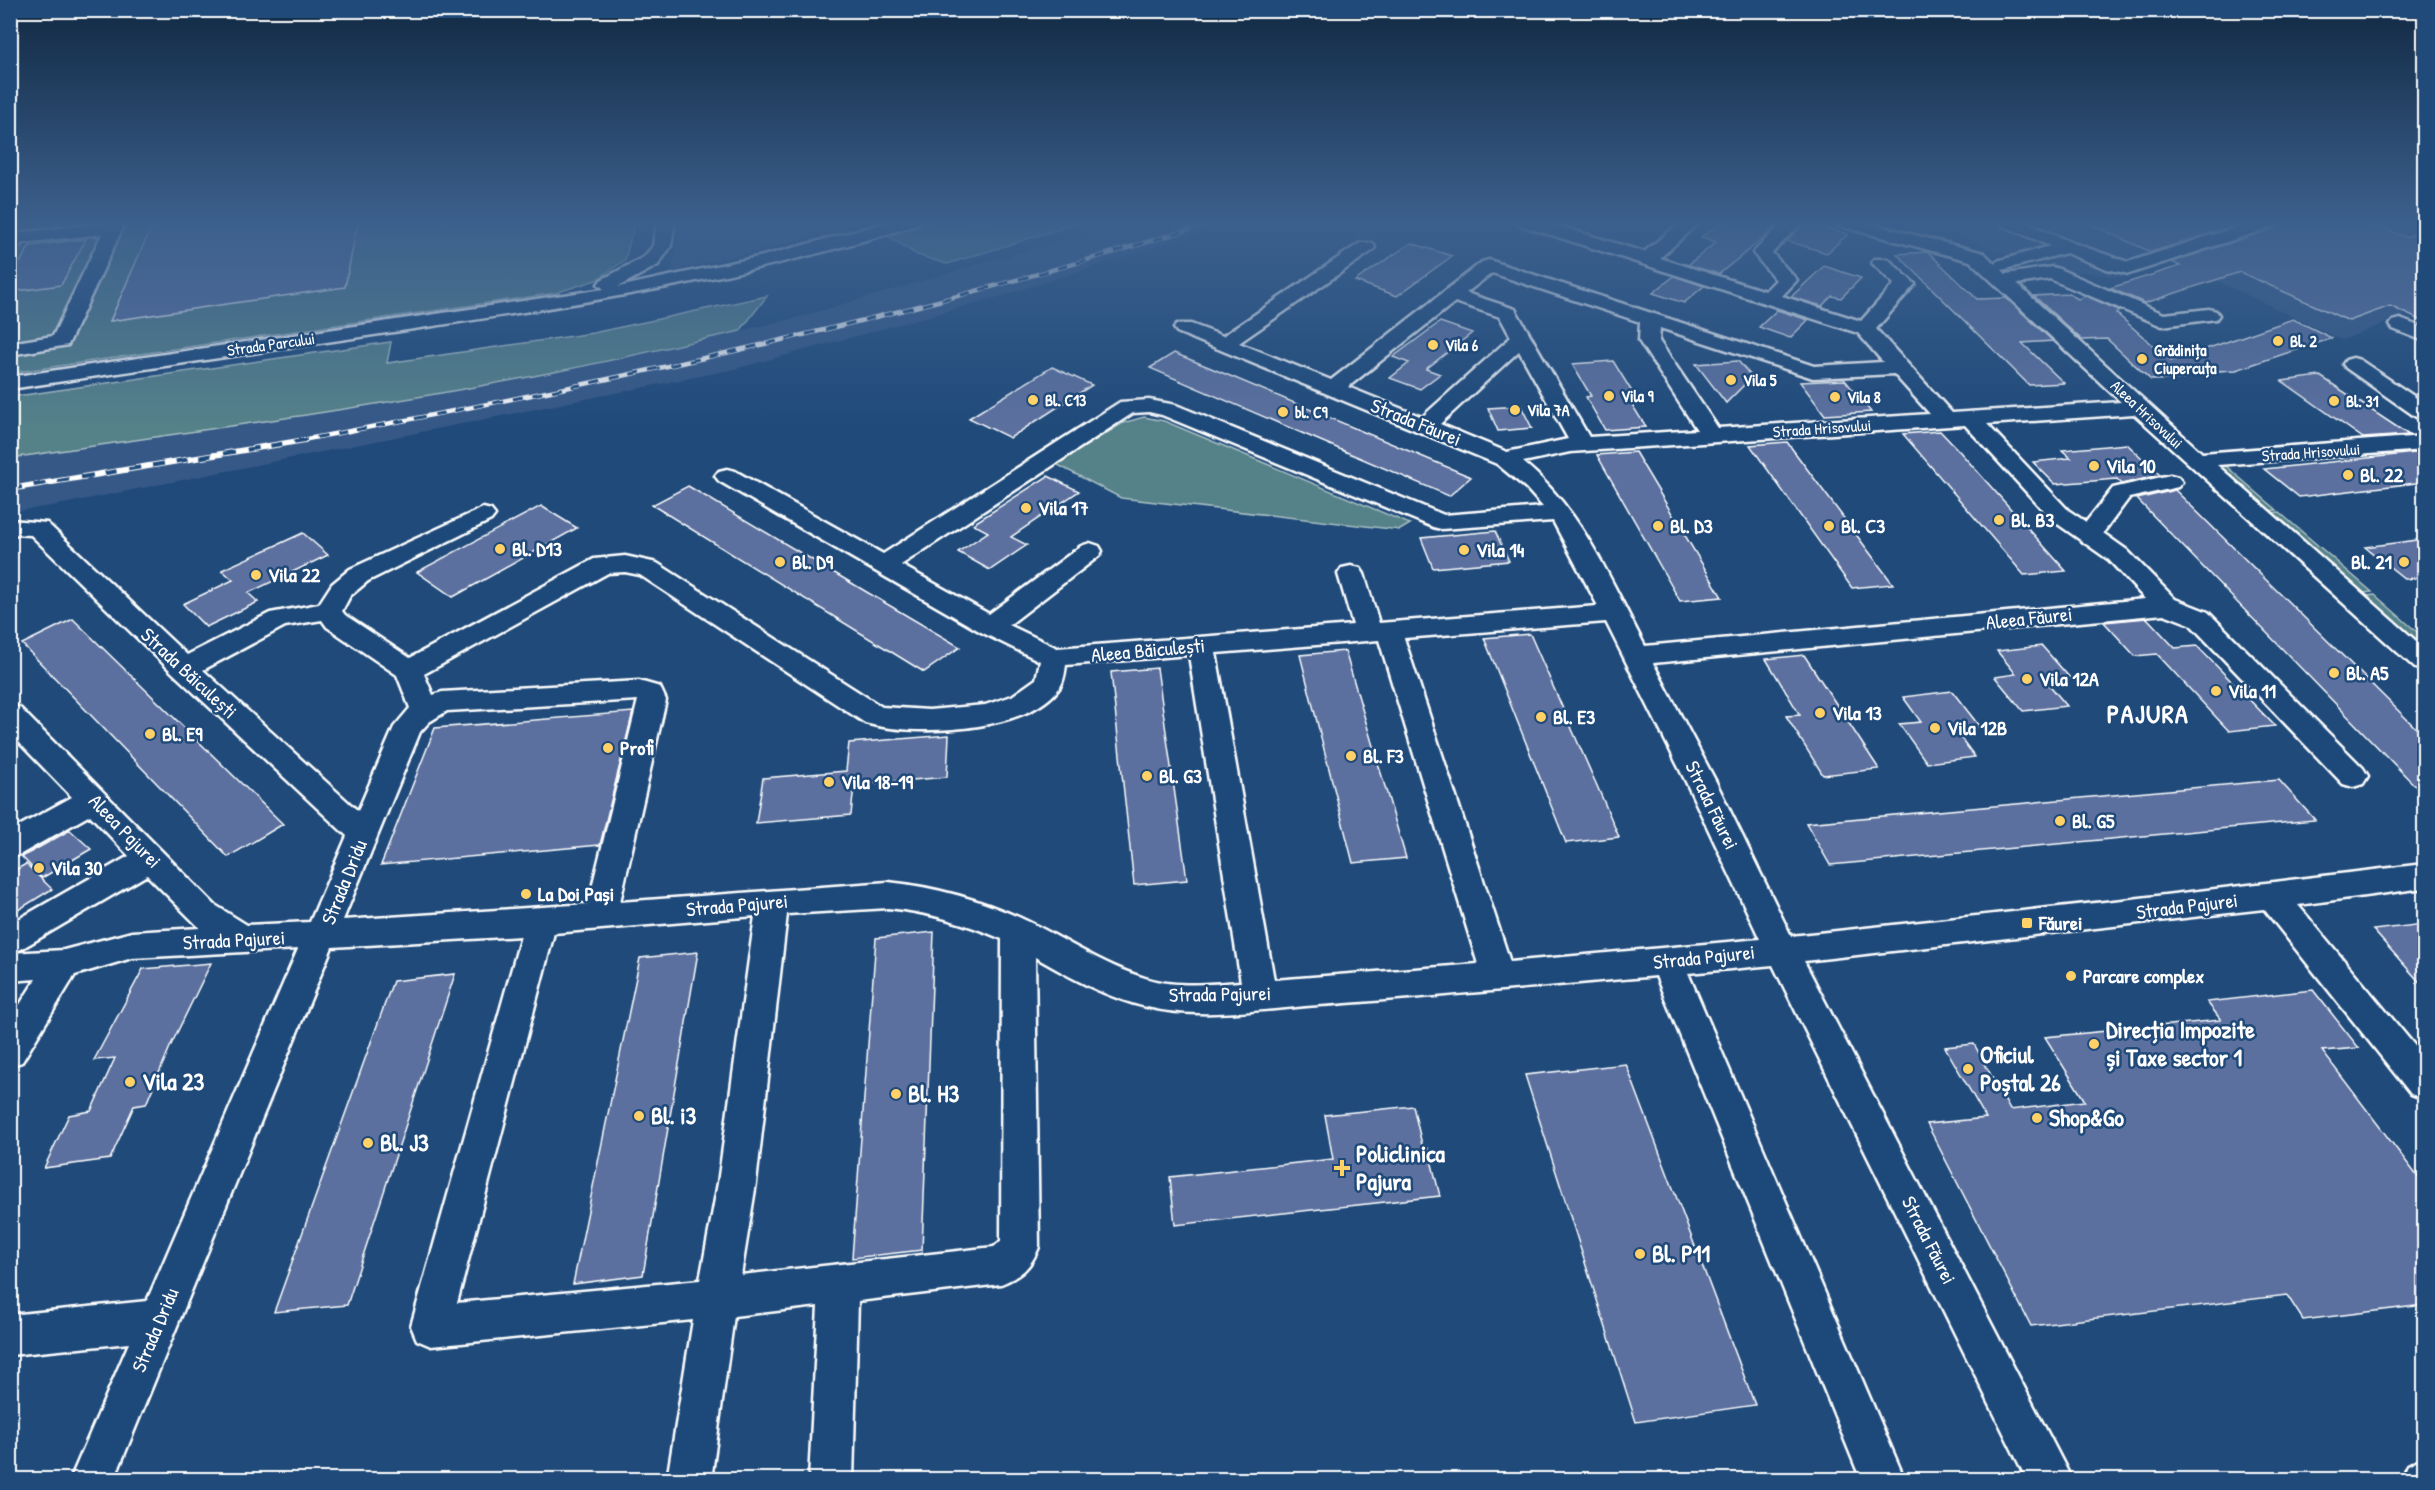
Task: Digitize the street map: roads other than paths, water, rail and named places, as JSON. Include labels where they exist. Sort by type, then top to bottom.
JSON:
[{"type":"street","points":[[10,349],[61,341],[84,291]]},
{"type":"street","name":"Strada Parcului","points":[[567,300],[590,291]]},
{"type":"street","name":"Strada Parcului","points":[[10,383],[621,291]]},
{"type":"street","points":[[1225,344],[1303,291]]},
{"type":"street","points":[[1334,388],[1458,291]]},
{"type":"street","points":[[1564,291],[1813,372],[1900,367]]},
{"type":"street","points":[[1748,291],[1865,329],[1900,367],[2060,515],[2118,555],[2166,605]]},
{"type":"street","points":[[1769,297],[1776,291]]},
{"type":"street","points":[[1865,329],[1899,291]]},
{"type":"street","name":"Aleea Hrisovului","points":[[2014,291],[2139,407],[2424,662]]},
{"type":"street","points":[[2093,291],[2162,320],[2209,315]]},
{"type":"street","points":[[1452,295],[1508,313],[1582,444]]},
{"type":"street","points":[[1650,319],[1648,341],[1711,435]]},
{"type":"street","points":[[2400,325],[2424,335]]},
{"type":"street","name":"Strada Făurei","points":[[1184,328],[1505,459],[1536,483],[1561,513],[1701,782],[1782,950],[2050,1479]]},
{"type":"street","points":[[1425,426],[1521,339]]},
{"type":"street","points":[[2353,364],[2424,412]]},
{"type":"street","points":[[884,565],[1128,406],[1149,406],[1168,410],[1441,522],[1561,513]]},
{"type":"street","name":"Strada Hrisovului","points":[[1505,459],[1582,444],[2139,407]]},
{"type":"street","name":"Strada Hrisovului","points":[[2198,460],[2424,443]]},
{"type":"street","points":[[409,670],[603,565],[625,564],[648,569],[875,717],[902,720],[980,717],[1020,705],[1049,683],[1054,657],[990,626],[728,476]]},
{"type":"street","points":[[2089,535],[2121,493],[2170,482]]},
{"type":"street","points":[[329,611],[335,595],[345,584],[359,575],[483,515]]},
{"type":"street","name":"Strada Băiculești","points":[[10,527],[38,528],[184,669],[363,832]]},
{"type":"street","points":[[990,626],[1090,551]]},
{"type":"street","points":[[1351,574],[1379,632],[1498,977]]},
{"type":"street","name":"Aleea Făurei","points":[[1636,656],[2166,605],[2199,618],[2353,776]]},
{"type":"street","points":[[184,669],[279,619],[329,611]]},
{"type":"street","points":[[329,611],[336,621],[409,670],[425,711],[445,702],[639,690],[650,694],[652,700],[601,916]]},
{"type":"street","name":"Aleea Băiculești","points":[[1054,657],[1615,613]]},
{"type":"street","points":[[1201,645],[1260,995]]},
{"type":"street","name":"Strada Dridu","points":[[93,1479],[322,935],[363,832],[408,728],[414,719],[425,711]]},
{"type":"street","name":"Aleea Pajurei","points":[[10,715],[204,914],[244,940]]},
{"type":"street","points":[[10,846],[94,799]]},
{"type":"street","points":[[10,940],[151,858]]},
{"type":"street","name":"Strada Pajurei","points":[[10,967],[64,964],[132,945],[542,921],[859,896],[918,898],[949,904],[1018,932],[1090,972],[1146,993],[1179,998],[1260,995],[1498,977],[1782,950],[2272,896],[2424,876]]},
{"type":"street","points":[[2272,896],[2424,1083]]},
{"type":"street","points":[[689,1479],[737,1183],[773,902]]},
{"type":"street","points":[[542,921],[431,1326],[717,1298],[1001,1265],[1014,1255],[1020,1246],[1018,932]]},
{"type":"street","points":[[1666,961],[1883,1479]]},
{"type":"street","points":[[10,1051],[64,964]]},
{"type":"street","points":[[831,1479],[838,1283]]},
{"type":"street","points":[[10,1335],[159,1320]]},
{"type":"railway","points":[[297,441],[644,371],[874,318],[978,291]]},
{"type":"railway","points":[[10,489],[305,440]]},
{"type":"place","name":"Bl. 2","points":[[2278,341]]},
{"type":"place","name":"Vila 6","points":[[1433,345]]},
{"type":"place","name":"Grădinița Ciupercuța","points":[[2142,359]]},
{"type":"place","name":"Vila 5","points":[[1731,380]]},
{"type":"place","name":"Vila 9","points":[[1609,396]]},
{"type":"place","name":"Vila 8","points":[[1835,397]]},
{"type":"place","name":"Bl. C13","points":[[1033,400]]},
{"type":"place","name":"Bl. 31","points":[[2334,401]]},
{"type":"place","name":"Vila 7A","points":[[1515,410]]},
{"type":"place","name":"bl. C9","points":[[1283,412]]},
{"type":"place","name":"Vila 10","points":[[2094,466]]},
{"type":"place","name":"Bl. 22","points":[[2348,475]]},
{"type":"place","name":"Vila 17","points":[[1026,508]]},
{"type":"place","name":"Bl. B3","points":[[1999,520]]},
{"type":"place","name":"Bl. D3","points":[[1658,526]]},
{"type":"place","name":"Bl. C3","points":[[1829,526]]},
{"type":"place","name":"Bl. D13","points":[[500,549]]},
{"type":"place","name":"Vila 14","points":[[1464,550]]},
{"type":"place","name":"Bl. D9","points":[[780,562]]},
{"type":"place","name":"Bl. 21","points":[[2404,562]]},
{"type":"place","name":"Vila 22","points":[[256,575]]},
{"type":"place","name":"Bl. A5","points":[[2334,673]]},
{"type":"place","name":"Vila 12A","points":[[2027,679]]},
{"type":"place","name":"Vila 11","points":[[2216,691]]},
{"type":"place","name":"Vila 13","points":[[1820,713]]},
{"type":"place","name":"Bl. E3","points":[[1541,717]]},
{"type":"place","name":"Vila 12B","points":[[1935,728]]},
{"type":"place","name":"Bl. E9","points":[[150,734]]},
{"type":"place","name":"Profi","points":[[608,748]]},
{"type":"place","name":"Bl. F3","points":[[1351,756]]},
{"type":"place","name":"Bl. G3","points":[[1147,776]]},
{"type":"place","name":"Vila 18-19","points":[[829,782]]},
{"type":"place","name":"Bl. G5","points":[[2060,821]]},
{"type":"place","name":"Vila 30","points":[[39,868]]},
{"type":"place","name":"La Doi Pași","points":[[526,894]]},
{"type":"place","name":"Făurei","points":[[2027,923]]},
{"type":"place","name":"Parcare complex","points":[[2071,976]]},
{"type":"place","name":"Direcția Impozite și Taxe sector 1","points":[[2094,1044]]},
{"type":"place","name":"Oficiul Poștal 26","points":[[1968,1069]]},
{"type":"place","name":"Vila 23","points":[[130,1082]]},
{"type":"place","name":"Bl. H3","points":[[896,1094]]},
{"type":"place","name":"Bl. i3","points":[[639,1116]]},
{"type":"place","name":"Shop&Go","points":[[2037,1118]]},
{"type":"place","name":"Bl. J3","points":[[368,1143]]},
{"type":"place","name":"Policlinica Pajura","points":[[1342,1168]]},
{"type":"place","name":"Bl. P11","points":[[1640,1254]]},
{"type":"district","name":"PAJURA","points":[[2148,714]]}]
